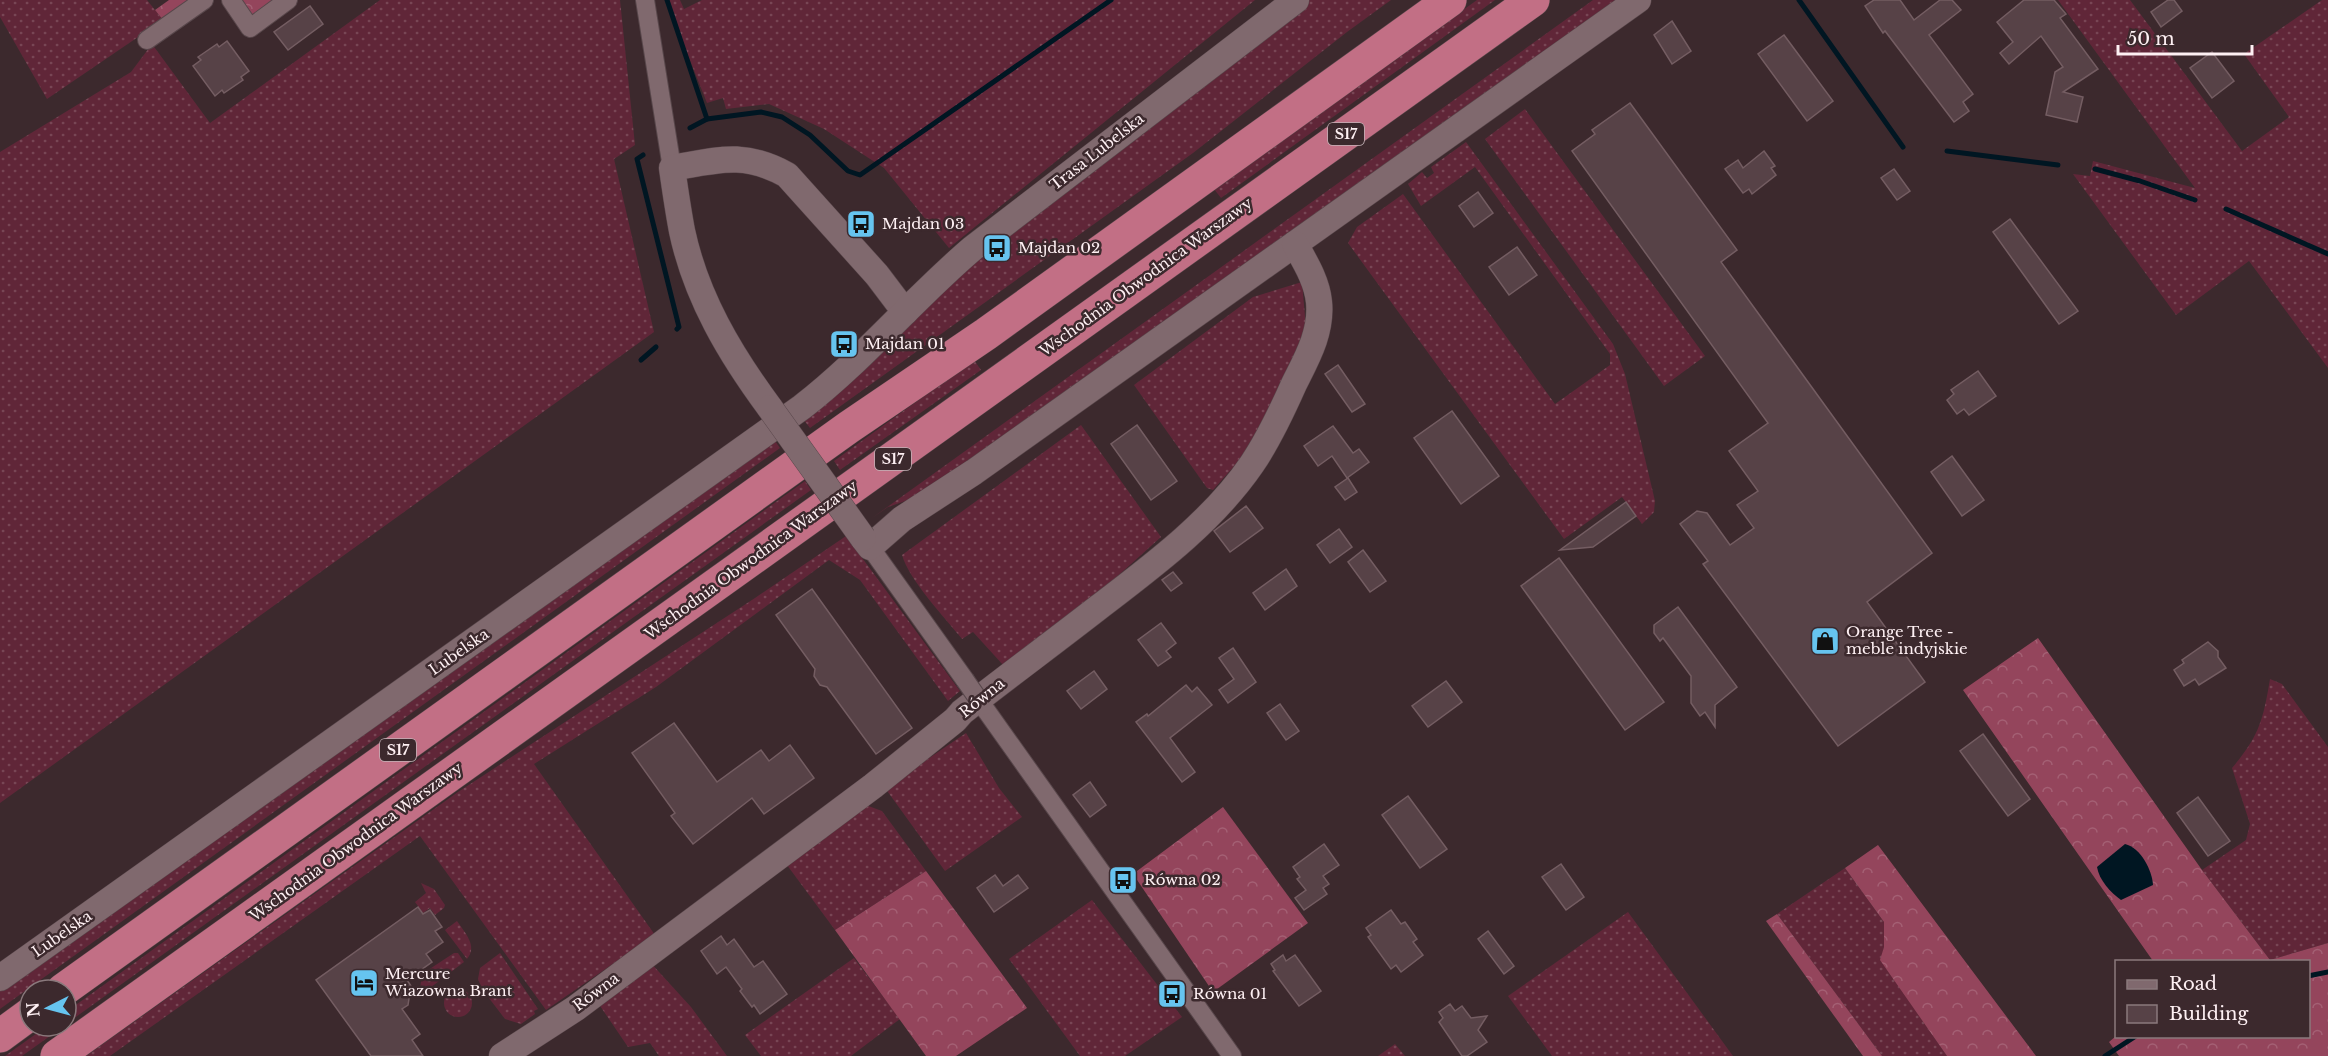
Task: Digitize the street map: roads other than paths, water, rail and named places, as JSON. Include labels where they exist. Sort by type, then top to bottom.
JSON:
[{"type":"highway","name":"S17","points":[[78,979],[821,447],[986,334],[1450,0]]},
{"type":"highway","name":"Wschodnia Obwodnica Warszawy","points":[[57,1056],[1533,0]]},
{"type":"highway","points":[[0,1036],[18,1023]]},
{"type":"street","points":[[147,40],[204,0]]},
{"type":"street","points":[[231,0],[250,28],[288,0]]},
{"type":"street","points":[[645,0],[682,232],[702,294],[730,351],[1232,1056]]},
{"type":"street","name":"Trasa Lubelska","points":[[905,312],[973,248],[1296,0]]},
{"type":"street","points":[[866,543],[974,472],[1638,0]]},
{"type":"street","points":[[672,168],[740,158],[769,165],[787,175],[864,261],[905,312]]},
{"type":"street","name":"Równa","points":[[502,1056],[576,1008],[873,786],[962,712],[1143,573],[1188,535],[1228,494],[1251,466],[1281,412],[1312,346],[1319,316],[1319,302],[1310,272],[1295,244]]},
{"type":"street","name":"Lubelska","points":[[0,978],[802,407],[846,369],[905,312]]},
{"type":"water","points":[[2125,844],[2136,850],[2145,860],[2153,885],[2121,900],[2106,886],[2097,867]]},
{"type":"waterway","points":[[667,0],[707,119],[690,128]]},
{"type":"waterway","points":[[707,119],[761,112],[782,117],[810,135],[848,171],[860,175],[1111,0]]},
{"type":"waterway","points":[[1799,0],[1903,147]]},
{"type":"waterway","points":[[1947,151],[2058,165]]},
{"type":"waterway","points":[[643,155],[637,159],[679,327],[677,329]]},
{"type":"waterway","points":[[2095,169],[2140,181],[2195,200]]},
{"type":"waterway","points":[[2226,209],[2328,254]]},
{"type":"waterway","points":[[641,360],[656,347]]},
{"type":"waterway","points":[[2310,976],[2328,972]]},
{"type":"waterway","points":[[2105,1056],[2133,1038]]},
{"type":"place","name":"Majdan 03","points":[[861,224]]},
{"type":"place","name":"Majdan 02","points":[[997,248]]},
{"type":"place","name":"Majdan 01","points":[[844,344]]},
{"type":"place","name":"Orange Tree - meble indyjskie","points":[[1825,641]]},
{"type":"place","name":"Równa 02","points":[[1123,880]]},
{"type":"place","name":"Mercure Wiazowna Brant","points":[[364,983]]},
{"type":"place","name":"Równa 01","points":[[1172,994]]}]
